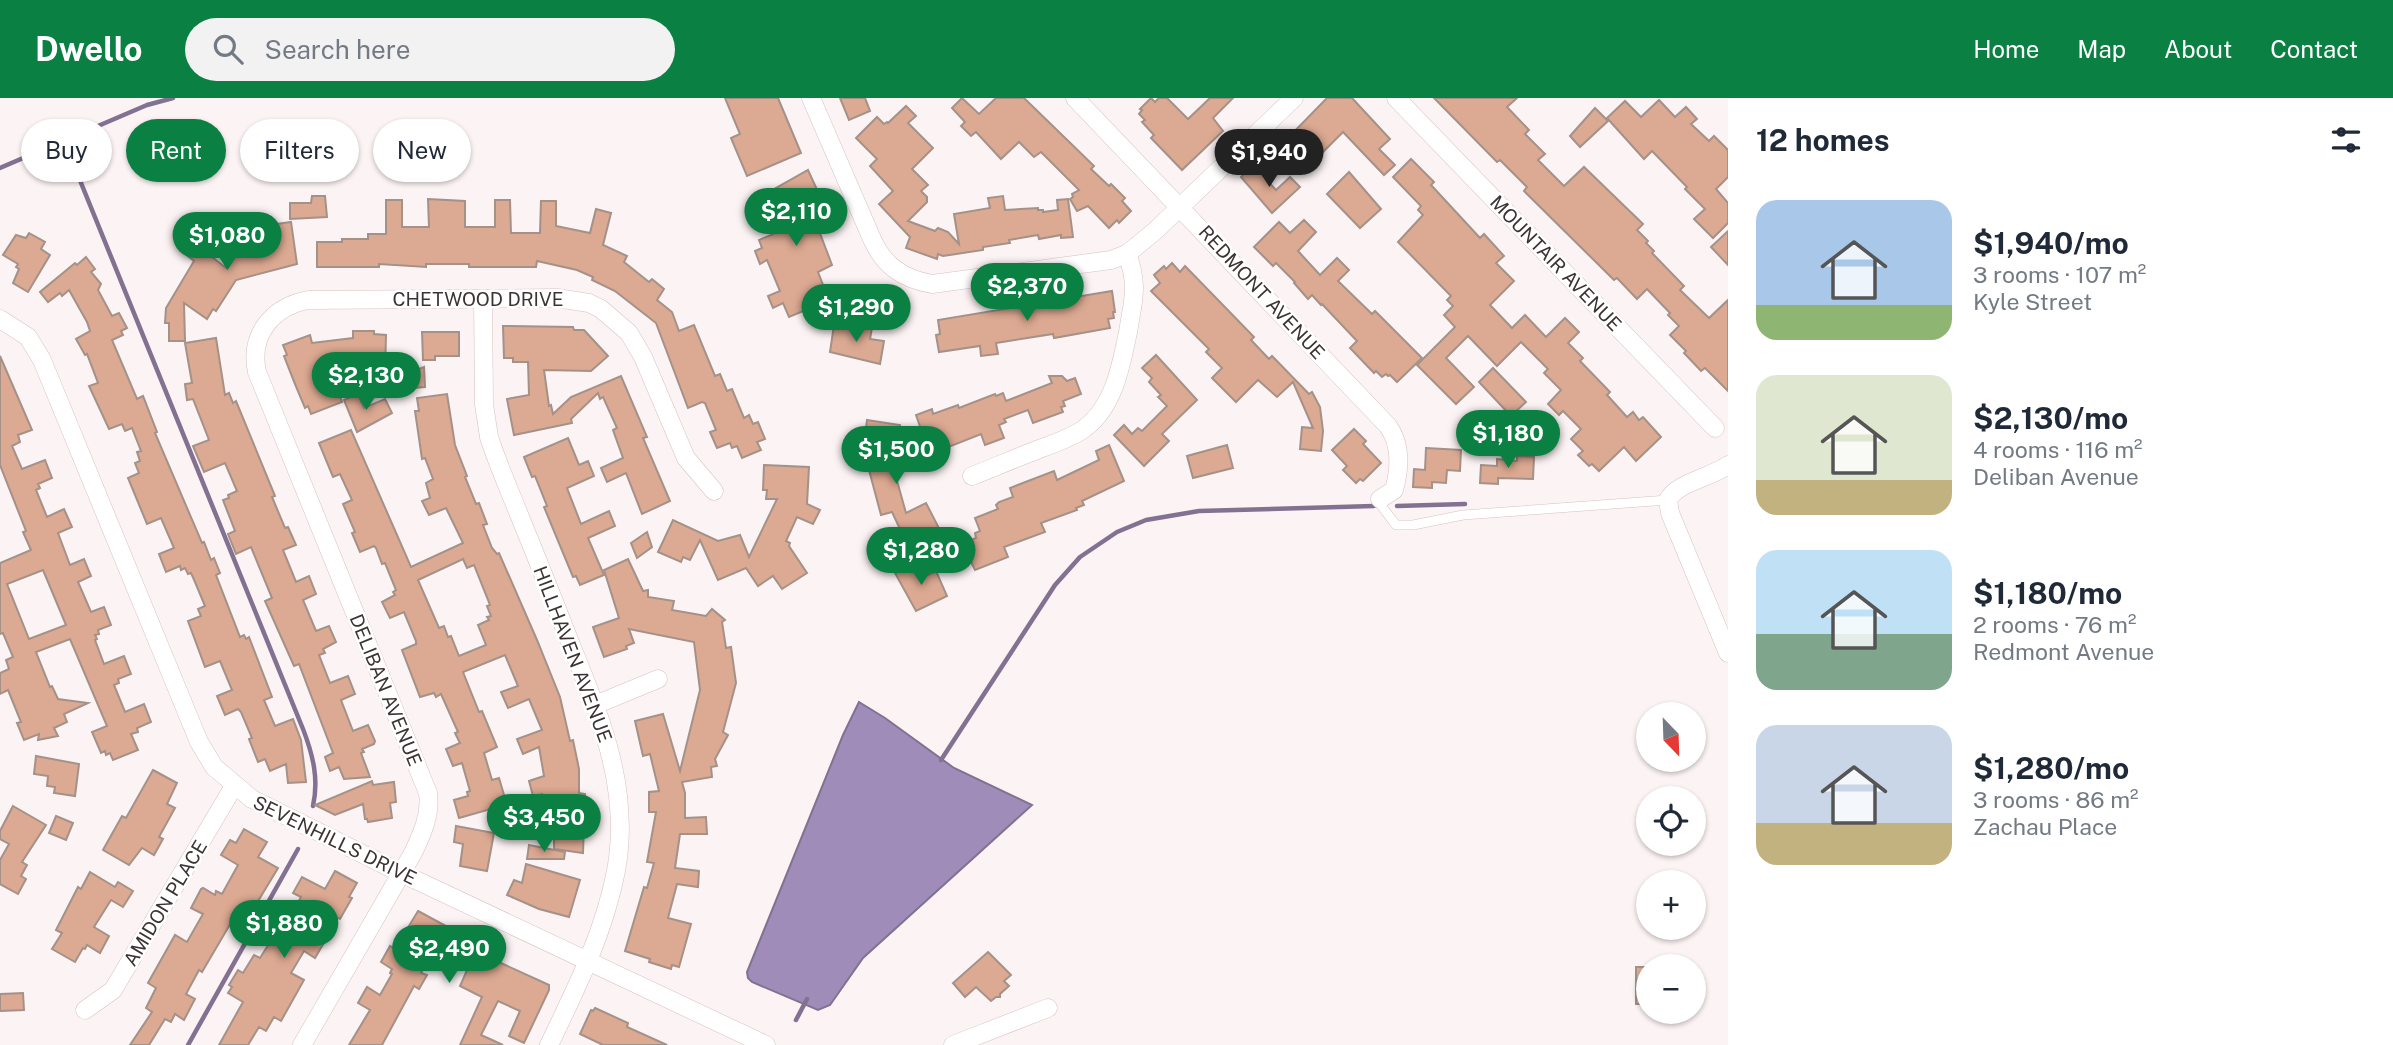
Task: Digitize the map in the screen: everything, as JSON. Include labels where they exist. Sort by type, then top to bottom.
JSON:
[{"type":"street","points":[[811,98],[876,249],[889,265],[906,277],[932,284],[1111,260],[1127,254],[1155,231],[1294,98]]},
{"type":"street","name":"REDMONT AVENUE","points":[[1075,98],[1181,206],[1394,433],[1399,449],[1395,488],[1392,493],[1380,499]]},
{"type":"street","name":"MOUNTAIR AVENUE","points":[[1396,98],[1715,428]]},
{"type":"street","points":[[972,476],[1065,439],[1086,428],[1101,410],[1115,385],[1122,361],[1136,285],[1127,254]]},
{"type":"street","name":"CHETWOOD DRIVE","points":[[267,321],[285,307],[308,300],[573,299],[589,303],[620,324],[640,350],[686,458],[714,491]]},
{"type":"street","name":"HILLHAVEN AVENUE","points":[[483,300],[484,404],[489,437],[595,705],[612,756],[619,806],[616,871],[589,961],[549,1045]]},
{"type":"street","name":"SEVENHILLS DRIVE","points":[[0,320],[28,337],[42,360],[199,742],[214,767],[234,786],[252,799],[401,873],[766,1045]]},
{"type":"street","name":"DELIBAN AVENUE","points":[[267,321],[255,350],[257,372],[428,793],[430,805],[424,830],[302,1045]]},
{"type":"street","points":[[1728,466],[1676,490],[1668,500],[1673,521],[1728,653]]},
{"type":"street","points":[[595,705],[658,679]]},
{"type":"street","name":"AMIDON PLACE","points":[[85,1010],[113,990],[234,786]]},
{"type":"street","points":[[954,1045],[1048,1008]]},
{"type":"lane","points":[[1380,499],[1380,504],[1396,526],[1463,515],[1668,500]]},
{"type":"shaded area","points":[[859,702],[954,768],[1032,805],[863,958],[830,1005],[818,1010],[752,982],[747,972],[843,735]]},
{"type":"building","points":[[725,98],[778,98],[801,153],[747,176],[731,138],[740,134]]},
{"type":"building","points":[[840,98],[865,98],[870,111],[849,120]]},
{"type":"building","points":[[962,98],[979,114],[996,98],[1024,98],[1094,166],[1091,169],[1125,198],[1122,201],[1131,211],[1119,223],[1117,220],[1109,228],[1088,206],[1077,211],[1070,199],[1072,194],[1079,190],[1041,152],[1034,157],[1019,142],[1001,159],[976,132],[971,136],[961,126],[965,122],[952,108]]},
{"type":"building","points":[[1151,98],[1155,102],[1159,98],[1167,98],[1188,119],[1210,98],[1233,98],[1213,118],[1223,131],[1182,170],[1151,138],[1154,135],[1142,122],[1145,120],[1139,114],[1142,110],[1140,109]]},
{"type":"building","points":[[1327,98],[1352,98],[1390,139],[1379,149],[1395,165],[1384,175],[1343,132],[1317,158],[1306,147],[1294,159],[1281,145]]},
{"type":"building","points":[[1434,98],[1517,98],[1507,107],[1529,130],[1525,134],[1545,154],[1538,160],[1564,186],[1584,167],[1643,224],[1637,230],[1648,241],[1646,243],[1654,251],[1652,253],[1684,286],[1680,290],[1709,318],[1728,300],[1728,391],[1705,368],[1701,371],[1684,353],[1686,351],[1670,335],[1679,326],[1647,289],[1637,299],[1617,278],[1614,280],[1524,191],[1527,187],[1500,160],[1497,162]]},
{"type":"building","points":[[1659,100],[1675,117],[1686,107],[1697,119],[1691,124],[1709,141],[1714,136],[1728,150],[1728,177],[1716,189],[1728,203],[1728,223],[1713,238],[1694,219],[1705,209],[1685,189],[1687,187],[1652,151],[1644,159],[1607,118],[1625,101],[1641,117]]},
{"type":"building","points":[[906,106],[916,116],[908,123],[933,148],[912,169],[928,185],[921,191],[927,197],[927,202],[908,221],[935,231],[938,228],[948,232],[959,244],[954,214],[990,208],[988,198],[1003,196],[1005,210],[1038,208],[1043,212],[1058,210],[1057,200],[1068,199],[1073,237],[1061,238],[1061,235],[1039,239],[1038,235],[983,247],[983,250],[943,256],[938,254],[937,259],[906,248],[910,237],[879,204],[893,191],[870,166],[877,159],[856,138],[877,117],[884,124],[888,123]]},
{"type":"building","points":[[1595,108],[1608,121],[1580,147],[1570,136]]},
{"type":"building","points":[[1411,159],[1434,182],[1431,185],[1480,238],[1484,234],[1504,256],[1496,263],[1514,281],[1490,305],[1512,328],[1525,315],[1546,337],[1565,318],[1579,332],[1568,343],[1583,358],[1580,361],[1610,392],[1607,395],[1627,417],[1633,412],[1639,420],[1643,417],[1661,437],[1636,461],[1624,447],[1599,471],[1578,455],[1583,451],[1571,439],[1581,429],[1563,411],[1559,415],[1548,404],[1561,390],[1544,373],[1548,369],[1521,342],[1497,366],[1468,336],[1446,358],[1474,387],[1456,404],[1417,365],[1455,327],[1444,315],[1453,306],[1447,300],[1451,296],[1398,242],[1423,215],[1418,210],[1421,206],[1393,177]]},
{"type":"building","points":[[1253,165],[1276,190],[1290,177],[1300,187],[1272,213],[1241,177]]},
{"type":"building","points":[[808,170],[819,194],[807,199],[832,265],[818,272],[825,290],[821,292],[825,302],[789,317],[783,303],[773,308],[768,296],[780,291],[767,260],[760,264],[755,251],[762,248],[759,240],[785,229],[769,192]]},
{"type":"building","points":[[1349,172],[1381,209],[1360,228],[1327,194]]},
{"type":"building","points":[[312,196],[325,196],[327,217],[290,219],[290,203],[311,203]]},
{"type":"building","points":[[428,199],[465,201],[465,227],[495,227],[495,200],[510,200],[511,233],[540,233],[541,201],[556,201],[556,226],[590,233],[596,209],[611,213],[603,245],[627,256],[624,262],[649,282],[652,279],[664,289],[657,300],[672,312],[679,331],[694,325],[715,376],[720,374],[727,391],[732,389],[744,418],[749,415],[753,424],[758,422],[765,439],[757,442],[761,450],[742,458],[737,446],[732,448],[730,443],[717,448],[710,432],[716,430],[705,403],[688,408],[656,323],[615,291],[577,270],[537,261],[536,267],[426,264],[426,267],[379,264],[379,267],[317,267],[317,242],[368,239],[368,234],[386,234],[386,200],[402,200],[402,227],[429,227]]},
{"type":"building","points":[[1304,220],[1316,232],[1298,251],[1320,275],[1337,258],[1349,270],[1338,281],[1372,314],[1375,311],[1422,358],[1397,382],[1390,375],[1382,377],[1376,371],[1374,373],[1350,348],[1357,341],[1322,304],[1312,295],[1308,299],[1276,263],[1273,266],[1254,247],[1279,222],[1290,233]]},
{"type":"building","points":[[226,221],[234,252],[258,245],[255,227],[291,222],[297,264],[236,280],[216,311],[213,309],[207,319],[184,303],[185,341],[169,341],[169,323],[165,323],[166,308],[194,261],[184,253],[193,242],[226,268],[215,224]]},
{"type":"building","points":[[1728,231],[1728,265],[1711,247]]},
{"type":"building","points":[[29,233],[45,242],[41,249],[50,255],[28,292],[13,283],[19,269],[16,267],[18,264],[3,255],[16,235],[26,238]]},
{"type":"building","points":[[86,257],[95,269],[91,272],[101,284],[98,290],[112,316],[119,313],[127,328],[121,331],[123,335],[112,340],[137,399],[143,396],[157,432],[155,433],[202,543],[204,542],[211,560],[214,558],[220,573],[216,575],[240,637],[249,637],[272,697],[264,700],[275,726],[293,719],[301,740],[306,782],[288,783],[286,764],[270,771],[265,759],[258,762],[241,712],[238,709],[225,715],[217,696],[232,690],[220,661],[205,667],[188,621],[201,616],[198,609],[205,606],[191,573],[188,574],[185,568],[181,570],[180,566],[166,572],[159,554],[174,548],[161,518],[147,524],[128,478],[139,473],[135,463],[140,461],[137,452],[141,451],[132,428],[125,431],[122,424],[109,429],[89,386],[98,383],[87,354],[85,355],[76,339],[90,331],[87,322],[69,290],[48,302],[40,292]]},
{"type":"building","points":[[1172,263],[1180,272],[1185,266],[1254,337],[1251,340],[1269,359],[1272,356],[1309,394],[1312,392],[1320,407],[1323,431],[1321,451],[1300,449],[1302,427],[1313,428],[1293,382],[1277,397],[1258,380],[1236,402],[1212,378],[1222,368],[1206,352],[1209,349],[1151,291],[1160,283],[1154,275]]},
{"type":"building","points":[[1112,291],[1115,312],[1114,318],[1108,319],[1110,328],[1054,338],[1053,334],[996,343],[998,354],[981,356],[980,346],[939,352],[936,335],[940,334],[938,320]]},
{"type":"building","points":[[834,325],[872,328],[870,339],[884,341],[880,364],[830,352]]},
{"type":"building","points":[[503,326],[573,327],[574,330],[584,330],[608,356],[591,371],[544,370],[549,406],[551,405],[553,414],[571,397],[621,376],[647,437],[643,438],[670,501],[642,514],[626,473],[607,482],[601,468],[623,458],[613,430],[617,428],[603,397],[600,399],[598,393],[571,419],[572,423],[514,435],[507,399],[529,395],[528,362],[513,362],[513,358],[504,358]]},
{"type":"building","points":[[353,331],[374,331],[374,334],[386,335],[385,373],[360,372],[360,361],[325,360],[342,402],[311,414],[308,406],[305,408],[295,384],[284,356],[287,355],[283,345],[310,335],[312,343],[353,338]]},
{"type":"building","points":[[422,332],[459,332],[459,356],[435,356],[435,360],[423,360]]},
{"type":"building","points":[[216,338],[225,395],[229,393],[233,403],[236,401],[275,496],[272,497],[285,528],[288,527],[296,545],[283,550],[296,582],[309,576],[316,594],[303,600],[316,631],[329,626],[336,642],[323,649],[325,653],[319,655],[330,683],[348,676],[355,694],[341,700],[353,731],[368,725],[375,741],[362,749],[364,752],[361,753],[370,777],[344,779],[339,767],[330,771],[325,757],[333,753],[299,664],[294,666],[265,601],[272,598],[251,547],[236,554],[228,534],[235,531],[223,500],[237,491],[225,463],[204,472],[193,446],[209,440],[193,399],[187,400],[185,384],[192,383],[185,343]]},
{"type":"building","points":[[1156,355],[1197,400],[1162,434],[1169,441],[1144,466],[1114,435],[1124,425],[1132,434],[1138,428],[1142,431],[1167,406],[1149,382],[1152,378],[1142,368]]},
{"type":"building","points":[[0,356],[32,430],[18,435],[20,442],[12,446],[22,469],[45,460],[52,478],[38,484],[40,488],[36,490],[47,517],[64,509],[72,527],[58,533],[70,565],[84,559],[91,576],[78,582],[91,612],[104,607],[111,625],[98,630],[99,634],[95,635],[104,664],[124,656],[131,674],[118,679],[119,683],[114,685],[125,712],[144,704],[151,722],[131,734],[138,750],[113,760],[110,753],[101,753],[92,732],[107,726],[70,639],[36,652],[50,687],[52,686],[58,699],[88,703],[64,714],[67,722],[54,728],[58,736],[38,740],[39,734],[24,740],[17,723],[21,722],[8,690],[0,694],[0,673],[9,669],[6,660],[13,657],[3,633],[0,634],[0,563],[31,550],[0,465]],"holes":[[[43,570],[66,625],[29,639],[7,584]]]},
{"type":"building","points":[[424,367],[425,387],[373,391],[372,388]]},
{"type":"building","points":[[1493,368],[1526,402],[1511,416],[1479,382]]},
{"type":"building","points":[[1049,376],[1062,376],[1067,381],[1075,378],[1081,394],[1063,401],[1063,412],[1033,423],[1028,410],[1004,419],[1006,422],[999,425],[1004,438],[985,445],[981,434],[946,448],[942,436],[938,438],[935,430],[923,435],[916,415],[932,409],[933,414],[958,405],[959,408],[995,394],[996,396],[1003,393],[1006,401],[1052,383]]},
{"type":"building","points":[[358,394],[364,408],[385,399],[392,413],[357,432],[344,400]]},
{"type":"building","points":[[447,394],[455,445],[467,476],[465,477],[487,524],[483,525],[492,548],[499,553],[560,697],[579,769],[579,793],[585,794],[583,853],[554,849],[554,817],[542,817],[542,794],[533,796],[529,781],[544,776],[539,747],[523,754],[517,739],[542,730],[529,699],[508,708],[501,692],[518,686],[505,655],[463,672],[497,747],[484,753],[492,780],[499,778],[504,795],[498,807],[459,818],[454,800],[468,796],[467,792],[470,791],[462,763],[453,766],[446,749],[460,743],[455,733],[458,732],[441,694],[436,697],[434,693],[420,697],[402,650],[416,644],[416,641],[404,612],[390,618],[382,602],[395,595],[393,592],[396,590],[376,548],[374,546],[360,552],[343,504],[352,500],[340,474],[333,477],[319,443],[351,430],[411,567],[463,543],[446,508],[429,515],[422,501],[430,498],[426,483],[433,479],[425,458],[422,459],[415,411],[419,411],[417,398]],"holes":[[[463,559],[467,568],[474,565],[490,605],[487,606],[491,616],[487,617],[489,620],[478,625],[486,645],[459,656],[444,626],[439,628],[418,580]]]},
{"type":"building","points":[[867,420],[900,425],[894,470],[906,513],[926,503],[945,540],[923,551],[913,530],[911,532],[915,544],[908,546],[892,512],[881,515],[869,470],[872,461],[862,459]]},
{"type":"building","points":[[1354,429],[1366,441],[1363,444],[1381,463],[1363,481],[1360,479],[1356,483],[1343,470],[1347,466],[1332,450]]},
{"type":"building","points":[[568,438],[579,465],[588,461],[594,476],[567,488],[581,524],[609,511],[615,526],[588,538],[604,575],[580,585],[576,576],[573,577],[544,507],[547,506],[535,476],[532,477],[524,457]]},
{"type":"building","points":[[1109,445],[1124,481],[1082,501],[1084,505],[1076,508],[1077,510],[1041,523],[1045,532],[1004,547],[1008,557],[975,570],[962,544],[976,538],[975,533],[980,531],[975,518],[998,509],[996,505],[999,502],[1013,497],[1010,488],[1054,471],[1057,480],[1099,460],[1096,451]]},
{"type":"building","points":[[1227,445],[1233,468],[1193,478],[1187,456]]},
{"type":"building","points":[[1426,448],[1461,450],[1460,471],[1447,470],[1446,483],[1432,482],[1432,488],[1413,487],[1414,469],[1425,470]]},
{"type":"building","points":[[1517,456],[1534,457],[1533,479],[1498,478],[1498,484],[1480,483],[1481,465],[1497,466],[1497,459],[1517,461]]},
{"type":"building","points":[[764,465],[809,467],[807,504],[820,510],[813,524],[797,517],[786,541],[790,543],[789,546],[807,573],[782,589],[773,576],[758,586],[746,568],[718,580],[700,540],[690,560],[683,557],[681,562],[658,552],[673,520],[718,541],[740,535],[749,557],[777,499],[766,499],[767,490],[763,490]]},
{"type":"building","points":[[647,532],[652,547],[637,558],[631,543]]},
{"type":"building","points":[[628,559],[643,591],[648,590],[648,597],[674,601],[672,610],[706,616],[712,609],[725,620],[722,622],[726,648],[731,647],[736,683],[723,732],[728,735],[715,759],[717,766],[711,767],[712,777],[682,782],[685,818],[706,817],[707,834],[680,834],[675,868],[699,871],[698,887],[677,884],[668,918],[691,924],[679,967],[672,965],[671,969],[625,951],[654,863],[647,862],[656,812],[649,812],[649,792],[659,791],[650,754],[643,756],[635,721],[663,714],[680,771],[700,690],[694,642],[629,629],[634,643],[626,646],[627,649],[604,657],[593,627],[619,618],[604,570]]},
{"type":"building","points":[[917,563],[924,577],[936,571],[947,596],[916,611],[895,573]]},
{"type":"building","points":[[36,756],[79,764],[75,796],[54,793],[55,787],[47,786],[48,776],[34,774]]},
{"type":"building","points":[[153,770],[177,783],[167,804],[175,808],[159,837],[163,839],[154,855],[142,848],[129,865],[103,850],[122,816],[126,818]]},
{"type":"building","points":[[372,781],[373,785],[394,782],[396,802],[390,803],[392,818],[368,822],[363,804],[335,815],[315,805]]},
{"type":"building","points":[[13,806],[46,825],[22,862],[27,865],[21,876],[26,879],[18,894],[0,884],[0,860],[9,844],[0,839],[0,831]]},
{"type":"building","points":[[56,816],[73,823],[66,840],[49,833]]},
{"type":"building","points":[[456,826],[494,833],[487,871],[460,866],[463,844],[454,842]]},
{"type":"building","points":[[244,829],[267,842],[258,857],[278,868],[249,916],[239,909],[202,972],[199,970],[186,994],[195,999],[184,1020],[175,1014],[171,1022],[165,1019],[149,1045],[130,1045],[152,1012],[146,1008],[156,988],[148,983],[175,935],[187,942],[203,914],[191,908],[201,889],[215,895],[216,891],[222,894],[238,865],[221,855],[230,840],[236,843]]},
{"type":"building","points":[[529,845],[565,852],[564,859],[527,859]]},
{"type":"building","points":[[526,864],[580,880],[569,917],[539,909],[507,895],[514,880],[522,883]]},
{"type":"building","points":[[335,871],[357,883],[349,897],[352,898],[340,919],[325,911],[312,934],[325,941],[315,958],[304,951],[291,973],[304,980],[281,1021],[274,1017],[266,1031],[259,1027],[248,1045],[219,1045],[243,1002],[228,993],[232,987],[229,985],[238,970],[243,973],[254,955],[260,958],[272,939],[277,942],[301,897],[293,893],[302,877],[325,889]]},
{"type":"building","points":[[90,872],[115,887],[118,882],[133,891],[123,907],[111,900],[94,927],[109,936],[100,953],[87,945],[75,962],[52,949],[62,933],[56,930],[78,887],[81,889]]},
{"type":"building","points":[[418,911],[470,939],[466,947],[549,985],[524,1043],[509,1036],[520,1011],[498,1001],[481,1035],[503,1045],[460,1045],[482,997],[460,986],[468,968],[435,948],[421,973],[427,975],[419,989],[414,986],[382,1045],[349,1045],[370,1010],[358,1003],[367,987],[380,995],[392,974],[392,969],[381,962],[390,946],[395,949]]},
{"type":"building","points":[[988,952],[1011,975],[1004,981],[1009,986],[1000,997],[991,1001],[976,987],[965,997],[953,983]]},
{"type":"building","points":[[23,993],[24,1010],[0,1011],[0,994]]},
{"type":"building","points":[[595,1008],[628,1023],[627,1027],[667,1045],[603,1045],[580,1034],[591,1010]]},
{"type":"waterway","points":[[0,168],[147,105],[173,98]]},
{"type":"waterway","points":[[81,182],[303,729],[314,767],[313,806]]},
{"type":"waterway","points":[[1397,506],[1465,504]]},
{"type":"waterway","points":[[941,760],[1055,585],[1080,557],[1117,532],[1146,520],[1199,511],[1374,506]]},
{"type":"waterway","points":[[188,1045],[298,849]]},
{"type":"waterway","points":[[796,1020],[807,999]]}]
